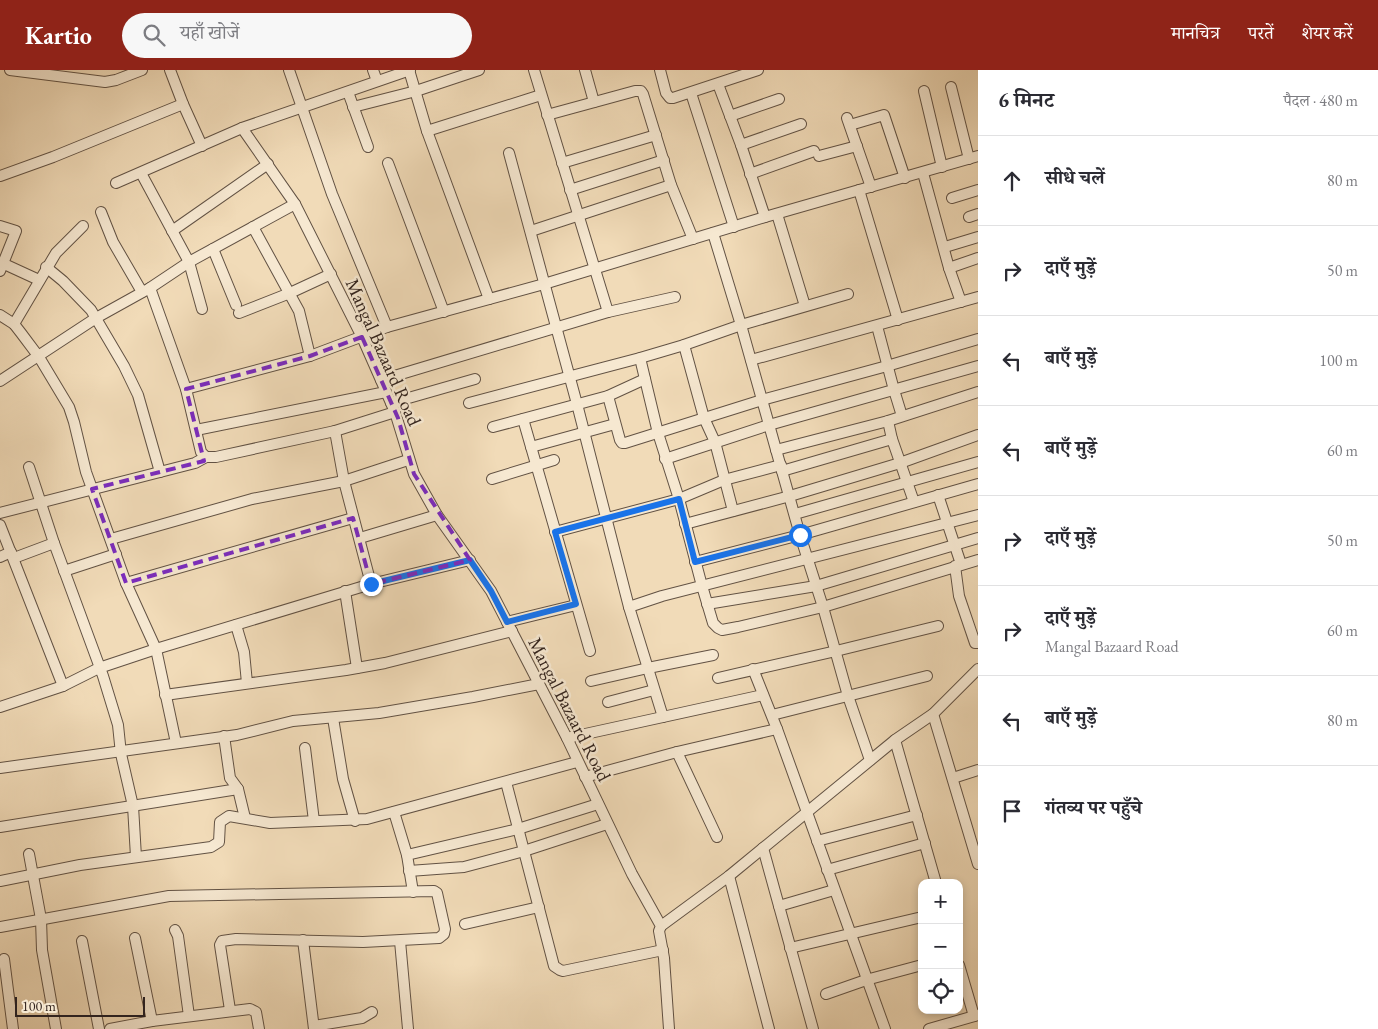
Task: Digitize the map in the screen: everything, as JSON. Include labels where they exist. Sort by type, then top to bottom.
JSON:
[{"type":"street","points":[[10,70],[104,82],[116,80],[142,70]]},
{"type":"street","points":[[170,70],[202,146]]},
{"type":"street","points":[[290,70],[332,194],[386,328]]},
{"type":"street","points":[[373,70],[378,81]]},
{"type":"street","points":[[116,183],[242,128],[409,70],[427,131],[489,299]]},
{"type":"street","points":[[353,107],[416,91],[479,70]]},
{"type":"street","points":[[534,70],[608,312]]},
{"type":"street","points":[[585,70],[594,102]]},
{"type":"street","points":[[663,71],[666,93],[670,98],[691,93],[758,70]]},
{"type":"street","points":[[718,84],[765,217]]},
{"type":"street","points":[[186,388],[310,356],[386,328],[544,284],[765,217],[974,158],[951,87]]},
{"type":"street","points":[[924,90],[942,167]]},
{"type":"street","points":[[547,115],[641,91],[672,185],[693,239]]},
{"type":"street","points":[[348,92],[368,147]]},
{"type":"street","points":[[691,93],[734,227]]},
{"type":"street","points":[[427,131],[541,95]]},
{"type":"street","points":[[730,116],[778,99]]},
{"type":"street","points":[[0,176],[53,157],[183,104]]},
{"type":"street","points":[[871,187],[849,122],[884,115],[905,178]]},
{"type":"street","points":[[741,145],[801,124]]},
{"type":"street","name":"Mangal Bazaard Road","points":[[242,128],[295,204],[362,337],[393,408],[408,460],[421,488],[491,591],[567,738],[632,874],[661,926],[659,931],[663,950],[669,1029]]},
{"type":"street","points":[[562,163],[656,135]]},
{"type":"street","points":[[750,174],[817,153],[857,146]]},
{"type":"street","points":[[509,152],[629,607],[663,717]]},
{"type":"street","points":[[570,190],[664,160]]},
{"type":"street","points":[[388,163],[444,312]]},
{"type":"street","points":[[172,231],[268,164]]},
{"type":"street","points":[[141,173],[190,262],[202,309]]},
{"type":"street","points":[[924,173],[949,268],[961,302]]},
{"type":"street","points":[[531,231],[672,185]]},
{"type":"street","points":[[859,190],[898,320]]},
{"type":"street","points":[[952,198],[978,190]]},
{"type":"street","points":[[0,381],[96,318],[146,290],[190,262],[295,204]]},
{"type":"street","points":[[101,212],[113,242],[146,290],[186,388],[201,452],[206,457]]},
{"type":"street","points":[[777,214],[805,306]]},
{"type":"street","points":[[0,226],[16,231],[1,267],[39,280]]},
{"type":"street","points":[[14,324],[46,267],[63,244],[83,226]]},
{"type":"street","points":[[254,227],[299,310],[310,356]]},
{"type":"street","points":[[713,233],[800,535],[809,559],[848,696],[870,760]]},
{"type":"street","points":[[945,247],[978,237]]},
{"type":"street","points":[[213,249],[238,309],[290,294],[331,274]]},
{"type":"street","points":[[949,268],[978,258]]},
{"type":"street","points":[[46,267],[82,300],[96,318],[124,366],[138,395],[160,472]]},
{"type":"street","points":[[469,403],[640,358],[741,325],[848,294]]},
{"type":"street","points":[[381,380],[608,312],[675,297]]},
{"type":"street","points":[[750,360],[978,298]]},
{"type":"street","points":[[0,315],[14,324],[39,357],[68,407],[92,489],[110,540],[126,583],[156,649],[176,743]]},
{"type":"street","points":[[877,326],[902,416]]},
{"type":"street","points":[[608,396],[622,443],[762,400],[978,339]]},
{"type":"street","points":[[684,345],[704,418],[715,442],[733,511]]},
{"type":"street","points":[[640,358],[665,458],[679,499],[707,604],[716,627],[722,630],[823,607],[978,560]]},
{"type":"street","points":[[665,458],[769,425],[978,366]]},
{"type":"street","points":[[0,513],[195,463],[206,457],[216,457],[335,431],[475,379]]},
{"type":"street","points":[[493,427],[608,396],[645,379]]},
{"type":"street","points":[[196,430],[386,392]]},
{"type":"street","points":[[776,450],[902,416],[978,392]]},
{"type":"street","points":[[523,419],[590,651]]},
{"type":"street","points":[[888,420],[892,439],[914,502]]},
{"type":"street","points":[[531,447],[615,424]]},
{"type":"street","points":[[335,431],[344,481],[371,584]]},
{"type":"street","points":[[686,524],[790,496],[900,463],[978,435]]},
{"type":"street","points":[[555,532],[679,499],[724,480],[781,468],[892,439]]},
{"type":"street","points":[[110,540],[252,499],[344,481],[408,460]]},
{"type":"street","points":[[492,479],[554,460]]},
{"type":"street","points":[[795,514],[978,462]]},
{"type":"street","points":[[29,467],[54,543],[100,668],[118,725],[121,751],[133,806],[136,857]]},
{"type":"street","points":[[695,562],[800,535],[978,484]]},
{"type":"street","points":[[938,495],[955,545],[959,596],[975,642],[978,643]]},
{"type":"street","points":[[360,538],[438,515]]},
{"type":"street","points":[[629,607],[662,596],[978,515]]},
{"type":"street","points":[[126,583],[353,518]]},
{"type":"street","points":[[0,525],[63,686]]},
{"type":"street","points":[[707,604],[816,586],[978,538]]},
{"type":"street","points":[[0,557],[54,543]]},
{"type":"street","points":[[64,571],[116,554]]},
{"type":"street","points":[[1,704],[63,686],[100,668],[156,649],[346,591],[470,560]]},
{"type":"street","points":[[346,591],[358,668]]},
{"type":"street","points":[[165,695],[358,668],[446,649],[576,604]]},
{"type":"street","points":[[236,626],[244,652],[247,683]]},
{"type":"street","points":[[718,678],[938,626]]},
{"type":"street","points":[[590,682],[713,655]]},
{"type":"street","points":[[753,669],[772,715],[885,1029]]},
{"type":"street","points":[[661,926],[729,876],[895,740],[933,714],[978,669]]},
{"type":"street","points":[[772,715],[927,676]]},
{"type":"street","points":[[0,768],[224,736],[293,721],[379,713],[539,684]]},
{"type":"street","points":[[608,702],[654,690]]},
{"type":"street","points":[[567,738],[763,695]]},
{"type":"street","points":[[933,714],[978,864]]},
{"type":"street","points":[[333,718],[343,779],[355,821]]},
{"type":"street","points":[[585,776],[777,729]]},
{"type":"street","points":[[224,736],[230,778],[238,789],[245,818]]},
{"type":"street","points":[[895,740],[935,879]]},
{"type":"street","points":[[305,748],[314,821]]},
{"type":"street","points":[[677,752],[717,837]]},
{"type":"street","points":[[0,881],[80,865],[213,846],[219,842],[221,820],[229,816],[270,823],[355,821],[577,762]]},
{"type":"street","points":[[953,778],[978,770]]},
{"type":"street","points":[[506,782],[554,966],[560,970],[663,950]]},
{"type":"street","points":[[0,827],[238,789]]},
{"type":"street","points":[[407,855],[518,829],[598,804]]},
{"type":"street","points":[[394,812],[407,855],[413,892]]},
{"type":"street","points":[[817,841],[917,815]]},
{"type":"street","points":[[409,871],[464,867],[524,851],[607,824]]},
{"type":"street","points":[[828,870],[925,843]]},
{"type":"street","points":[[763,848],[813,1029]]},
{"type":"street","points":[[29,854],[41,919],[42,950],[56,1029]]},
{"type":"street","points":[[729,876],[769,1029]]},
{"type":"street","points":[[779,906],[834,890]]},
{"type":"street","points":[[0,927],[169,896],[434,891],[437,893],[444,925],[444,934],[439,938],[400,941],[236,939],[222,941],[220,945],[230,1010]]},
{"type":"street","points":[[465,924],[539,907]]},
{"type":"street","points":[[790,948],[918,918]]},
{"type":"street","points":[[175,930],[178,936],[189,1016]]},
{"type":"street","points":[[135,938],[159,1023]]},
{"type":"street","points":[[303,940],[314,1028],[362,1018],[372,1012]]},
{"type":"street","points":[[82,941],[99,1029]]},
{"type":"street","points":[[400,941],[408,1029]]},
{"type":"street","points":[[4,959],[13,1029]]},
{"type":"street","points":[[826,994],[866,980],[918,966]]},
{"type":"street","points":[[930,1029],[976,1016],[960,969]]},
{"type":"street","points":[[110,1029],[159,1023],[230,1010],[250,1009],[257,1013],[259,1029]]},
{"type":"highlighted area","points":[[362,337],[398,418],[414,474],[470,560],[371,584],[353,518],[126,583],[92,489],[204,461],[186,389],[310,356]]},
{"type":"route","points":[[371,584],[470,560],[491,591],[507,622],[576,604],[555,532],[679,499],[695,562],[800,535]]}]
